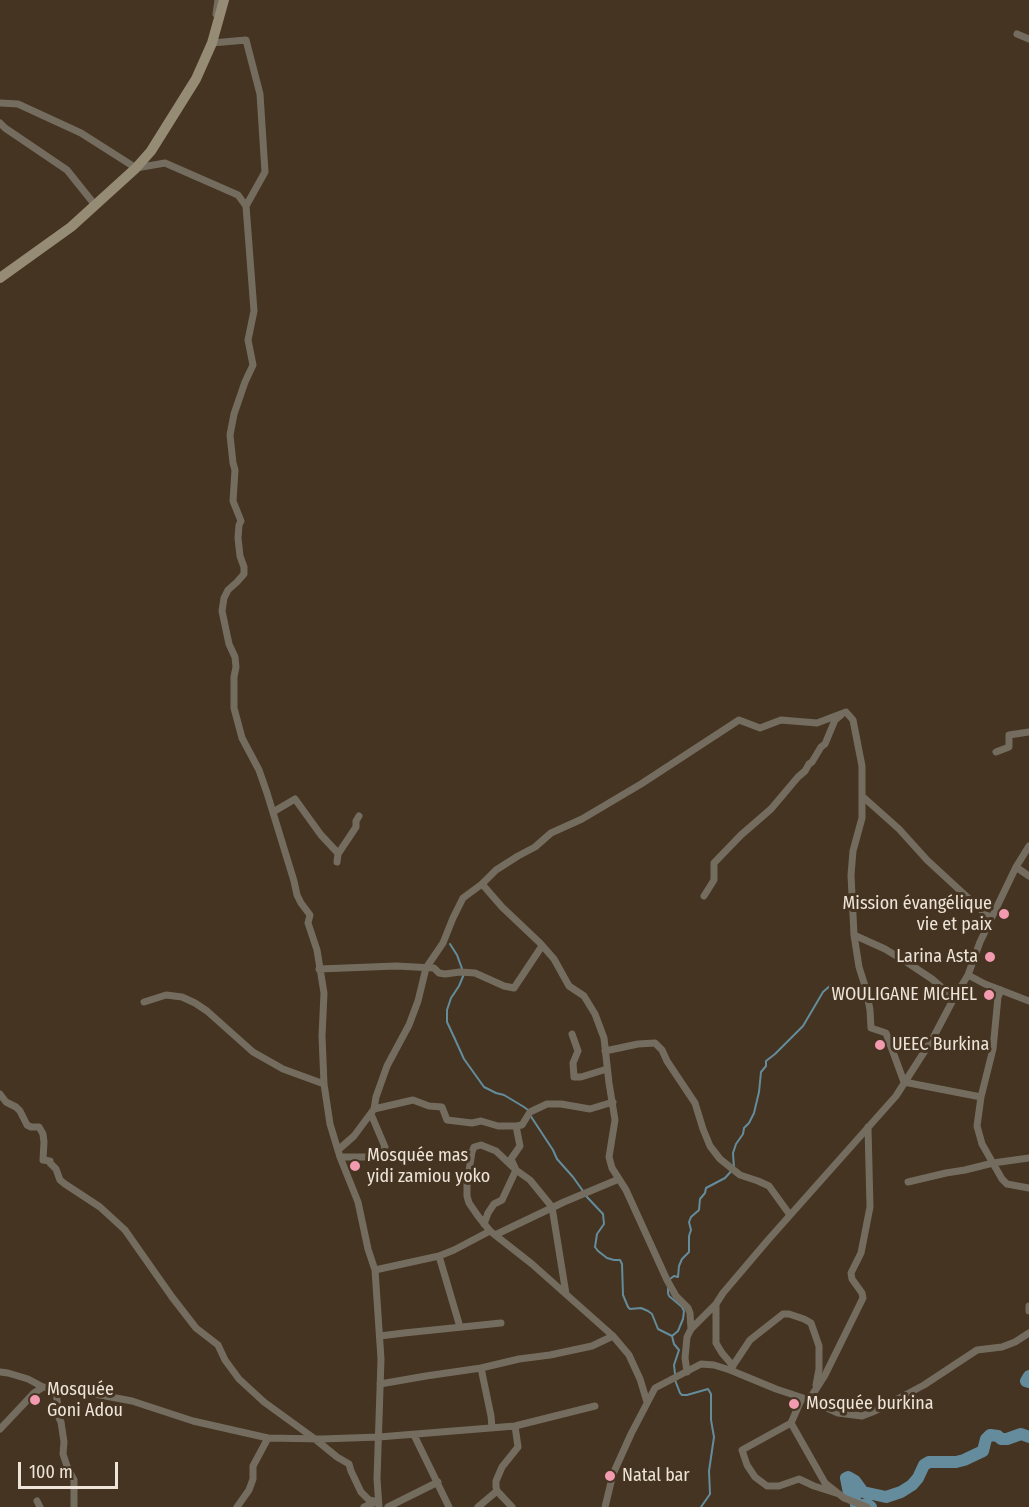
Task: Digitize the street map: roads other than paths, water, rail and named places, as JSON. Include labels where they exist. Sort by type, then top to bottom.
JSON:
[{"type":"main road","points":[[0,278],[95,206],[151,151],[196,79],[212,43],[224,0]]},
{"type":"street","points":[[218,0],[212,43],[246,40],[260,94],[265,172],[246,206]]},
{"type":"street","points":[[1017,34],[1029,39]]},
{"type":"street","points":[[0,103],[18,105],[81,133],[136,168],[165,163],[238,195],[246,206],[254,311],[248,340],[253,365],[234,414],[230,435],[235,470],[233,501],[241,521],[238,538],[244,574],[228,590],[222,611],[229,644],[235,657],[234,708],[242,738],[259,770],[297,895],[310,915],[308,922],[324,993],[322,1036],[324,1084],[330,1124],[358,1202],[375,1270],[380,1336],[377,1479],[379,1504]]},
{"type":"street","points":[[0,123],[67,170],[95,206]]},
{"type":"street","points":[[846,712],[853,720],[862,766],[862,818],[853,851],[851,875],[854,935],[859,967],[866,989],[871,1028],[886,1033],[904,1082]]},
{"type":"street","points":[[339,1154],[373,1112],[387,1066],[409,1025],[418,1001],[426,968],[443,944],[463,898],[496,870],[535,847],[551,833],[582,819],[641,784],[739,720],[760,728],[781,720],[817,723],[846,712]]},
{"type":"street","points":[[704,896],[714,880],[714,863],[771,809],[805,771],[825,744],[835,720],[846,712]]},
{"type":"street","points":[[996,752],[1009,747],[1010,735],[1029,732]]},
{"type":"street","points":[[862,796],[927,860],[992,919]]},
{"type":"street","points":[[273,812],[296,799],[338,858],[356,827],[359,816]]},
{"type":"street","points":[[687,1372],[685,1358],[687,1337],[691,1329],[716,1304],[790,1215],[896,1096],[933,1038],[968,975],[980,942],[1016,867],[1029,846]]},
{"type":"street","points":[[1016,867],[1029,876]]},
{"type":"street","points":[[482,884],[502,907],[542,945],[554,959],[569,986],[584,996],[595,1014],[604,1038],[615,1120],[609,1148],[612,1168],[626,1190],[667,1280],[688,1308],[691,1329]]},
{"type":"street","points":[[854,935],[885,949],[908,963],[954,998]]},
{"type":"street","points":[[319,969],[396,966],[434,968],[439,973],[445,974],[475,972],[504,986],[514,988],[542,945]]},
{"type":"street","points":[[968,975],[1029,1001]]},
{"type":"street","points":[[1001,990],[998,997],[993,1049],[981,1097],[977,1126],[979,1137],[1002,1179],[1007,1184],[1029,1188]]},
{"type":"street","points":[[144,1002],[166,995],[182,997],[207,1011],[253,1052],[283,1069],[324,1084]]},
{"type":"street","points":[[572,1034],[578,1051],[573,1063],[574,1077],[607,1069]]},
{"type":"street","points":[[605,1052],[638,1044],[656,1044],[695,1103],[710,1146],[720,1159],[740,1175],[769,1186],[790,1215]]},
{"type":"street","points":[[904,1082],[981,1097]]},
{"type":"street","points":[[0,1094],[6,1102],[20,1111],[27,1125],[39,1127],[44,1142],[43,1160],[50,1161],[60,1180],[100,1208],[125,1230],[196,1328],[218,1345],[238,1379],[264,1402],[349,1464],[361,1492],[369,1500],[379,1504]]},
{"type":"street","points":[[373,1112],[413,1100],[429,1106],[442,1107],[447,1120],[472,1123],[481,1121],[498,1126],[516,1126],[522,1125],[530,1112],[547,1104],[590,1109],[613,1102]]},
{"type":"street","points":[[339,1154],[365,1157],[384,1149],[373,1112]]},
{"type":"street","points":[[484,1224],[494,1204],[502,1200],[516,1170],[511,1159],[520,1146],[516,1126]]},
{"type":"street","points":[[838,1494],[799,1479],[779,1486],[767,1485],[755,1477],[742,1450],[791,1423],[806,1399],[815,1391],[825,1376],[863,1298],[851,1273],[861,1253],[870,1207],[868,1127]]},
{"type":"street","points":[[566,1294],[552,1207],[530,1180],[496,1151],[481,1145],[474,1147],[467,1183],[467,1196],[484,1224],[613,1336],[629,1355],[647,1402]]},
{"type":"street","points":[[908,1182],[993,1163],[1029,1158]]},
{"type":"street","points":[[375,1270],[439,1256],[619,1179]]},
{"type":"street","points":[[439,1256],[460,1327]]},
{"type":"street","points":[[716,1304],[716,1342],[732,1368]]},
{"type":"street","points":[[1029,1306],[1029,1311]]},
{"type":"street","points":[[732,1368],[750,1340],[783,1314],[789,1314],[811,1323],[819,1346],[819,1369],[815,1391]]},
{"type":"street","points":[[380,1336],[501,1323]]},
{"type":"street","points":[[605,1507],[613,1474],[655,1388],[701,1364],[732,1368],[776,1389],[838,1413],[862,1416],[924,1385],[977,1350],[1002,1347],[1029,1333]]},
{"type":"street","points":[[380,1384],[550,1355],[592,1346],[613,1336]]},
{"type":"street","points":[[482,1368],[492,1428]]},
{"type":"street","points":[[0,1372],[56,1390],[84,1392],[132,1401],[193,1421],[268,1438],[379,1437],[515,1426],[595,1406]]},
{"type":"street","points":[[0,1429],[34,1393],[44,1387]]},
{"type":"street","points":[[56,1390],[64,1442],[63,1454],[74,1480],[74,1507]]},
{"type":"street","points":[[791,1423],[825,1483],[844,1498],[867,1507]]},
{"type":"street","points":[[512,1507],[497,1491],[496,1481],[502,1467],[518,1447],[515,1426]]},
{"type":"street","points":[[414,1435],[449,1507]]},
{"type":"street","points":[[237,1507],[249,1490],[253,1479],[253,1466],[268,1438]]},
{"type":"street","points":[[388,1507],[438,1482]]},
{"type":"street","points":[[478,1507],[497,1491]]},
{"type":"street","points":[[364,1507],[379,1504]]},
{"type":"waterway","points":[[450,944],[464,974],[451,998],[447,1010],[447,1022],[464,1059],[484,1087],[504,1095],[528,1110]]},
{"type":"waterway","points":[[670,1279],[674,1276],[678,1277],[682,1259],[689,1252],[691,1230],[689,1222],[699,1210],[700,1199],[706,1188],[725,1178],[734,1168],[733,1153],[744,1128],[754,1113],[761,1072],[766,1066],[766,1061],[803,1026],[823,992],[831,985]]},
{"type":"waterway","points":[[530,1115],[557,1159],[583,1191]]},
{"type":"waterway","points":[[586,1196],[603,1214],[604,1224],[597,1234],[595,1247],[607,1258],[620,1260],[623,1295],[628,1307],[648,1311],[652,1314],[658,1329],[672,1336]]},
{"type":"waterway","points":[[668,1287],[669,1296],[684,1311],[678,1331],[672,1336]]},
{"type":"waterway","points":[[672,1336],[679,1350],[674,1365],[675,1374]]},
{"type":"waterway","points":[[1029,1376],[1026,1381],[1029,1382]]},
{"type":"waterway","points":[[675,1380],[682,1395],[708,1389],[711,1394],[711,1420],[714,1437],[709,1471],[710,1494],[701,1507]]},
{"type":"waterway","points":[[871,1507],[867,1504],[856,1505],[855,1499],[849,1493],[846,1478],[855,1481],[863,1492],[886,1497],[912,1485],[924,1465],[929,1462],[956,1462],[983,1451],[986,1439],[990,1435],[1001,1439],[1021,1434],[1029,1437]]},
{"type":"place","name":"Mission évangélique vie et paix","points":[[1004,914]]},
{"type":"place","name":"Larina Asta","points":[[990,957]]},
{"type":"place","name":"WOULIGANE MICHEL","points":[[989,995]]},
{"type":"place","name":"UEEC Burkina","points":[[880,1045]]},
{"type":"place","name":"Mosquée mas yidi zamiou yoko","points":[[355,1166]]},
{"type":"place","name":"Mosquée Goni Adou","points":[[35,1400]]},
{"type":"place","name":"Mosquée burkina","points":[[794,1404]]},
{"type":"place","name":"Natal bar","points":[[610,1476]]}]
